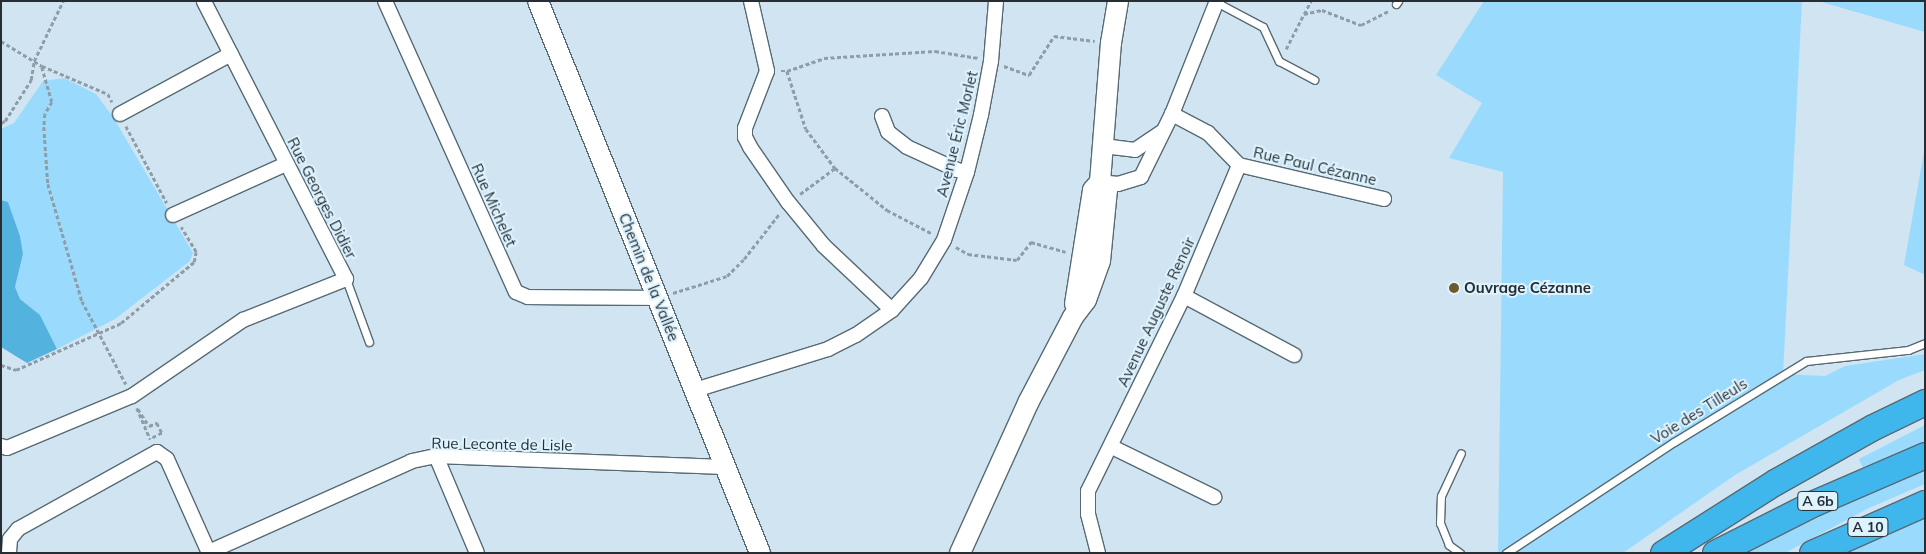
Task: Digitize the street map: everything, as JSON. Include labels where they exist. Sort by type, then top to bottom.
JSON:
[{"type":"highway","points":[[1663,553],[1775,482],[1873,427],[1925,402]]},
{"type":"highway","name":"A 6b","points":[[1715,553],[1814,503],[1925,455]]},
{"type":"highway","name":"A 10","points":[[1812,553],[1925,503]]},
{"type":"street","name":"Rue Georges Didier","points":[[3,449],[134,402],[243,320],[346,279],[204,1]]},
{"type":"street","name":"Rue Michelet","points":[[385,1],[516,292],[528,297],[657,298]]},
{"type":"street","name":"Chemin de la Vallée","points":[[538,1],[760,553]]},
{"type":"street","points":[[751,1],[767,72],[745,128],[745,138],[788,202],[824,246],[892,310]]},
{"type":"street","name":"Avenue Éric Morlet","points":[[695,390],[828,349],[856,336],[892,310],[921,278],[944,240],[967,172],[981,115],[991,61],[996,1]]},
{"type":"street","points":[[1074,317],[1093,190],[1100,182],[1111,43],[1118,1]]},
{"type":"street","points":[[1100,182],[1118,184],[1141,177],[1172,114],[1216,2]]},
{"type":"street","points":[[120,114],[231,54]]},
{"type":"street","points":[[1172,114],[1208,133],[1239,165]]},
{"type":"street","points":[[882,116],[888,132],[907,147],[957,170],[967,172]]},
{"type":"street","points":[[1102,146],[1135,150],[1163,131]]},
{"type":"street","points":[[173,215],[286,164]]},
{"type":"street","name":"Rue Paul Cézanne","points":[[1239,165],[1384,199]]},
{"type":"street","name":"Avenue Auguste Renoir","points":[[1098,553],[1088,514],[1088,491],[1112,447],[1184,296],[1239,165]]},
{"type":"street","points":[[960,553],[1028,403],[1074,317],[1086,300],[1100,261],[1106,190],[1100,182]]},
{"type":"street","points":[[1184,296],[1294,355]]},
{"type":"street","points":[[1112,447],[1214,496]]},
{"type":"street","points":[[9,553],[10,539],[18,530],[156,452],[167,459],[209,552]]},
{"type":"street","points":[[436,456],[477,553]]},
{"type":"street","name":"Rue Leconte de Lisle","points":[[209,552],[412,461],[436,456],[724,467]]},
{"type":"lane","points":[[1216,2],[1263,27],[1280,61],[1314,80]]},
{"type":"lane","points":[[346,279],[369,342]]},
{"type":"lane","name":"Voie des Tilleuls","points":[[1506,553],[1674,442],[1806,361],[1908,350],[1925,343]]},
{"type":"lane","points":[[1460,553],[1449,545],[1440,523],[1441,496],[1461,453]]},
{"type":"path","points":[[1,123],[5,120],[31,80],[34,61],[63,1]]},
{"type":"path","points":[[1280,61],[1311,1]]},
{"type":"path","points":[[1304,14],[1322,10],[1360,25],[1385,14],[1397,3]]},
{"type":"path","points":[[767,72],[787,71],[824,58],[935,51],[991,61],[1029,75],[1054,36],[1111,43]]},
{"type":"path","points":[[1,41],[42,66],[108,94],[173,215],[196,252],[194,262],[121,322],[16,370],[1,365]]},
{"type":"path","points":[[42,66],[52,102],[45,114],[44,127],[48,184],[56,205],[73,275],[82,301],[134,402],[149,426],[157,423],[162,433],[150,439]]},
{"type":"path","points":[[787,71],[806,129],[835,168],[888,210],[968,254],[1017,260],[1031,242],[1082,257]]},
{"type":"path","points":[[657,298],[727,276],[744,259],[788,202],[835,168]]},
{"type":"path","points":[[134,402],[148,434]]},
{"type":"shaded area","points":[[1484,1],[1802,1],[1783,374],[1825,376],[1845,366],[1925,354],[1925,370],[1899,380],[1735,475],[1623,553],[1498,553],[1503,172],[1449,158],[1482,103],[1436,75]]},
{"type":"shaded area","points":[[1818,1],[1925,1],[1925,32]]},
{"type":"shaded area","points":[[64,78],[96,94],[113,117],[193,253],[190,261],[115,319],[57,349],[40,315],[20,299],[15,287],[23,254],[20,236],[8,202],[1,200],[1,129],[14,123],[43,81]]},
{"type":"shaded area","points":[[1925,146],[1925,275],[1904,265]]},
{"type":"shaded area","points":[[1,200],[8,202],[20,236],[23,254],[15,287],[20,299],[40,315],[57,349],[27,363],[1,347]]},
{"type":"shaded area","points":[[1925,425],[1925,443],[1863,468],[1859,459]]},
{"type":"shaded area","points":[[1925,467],[1925,484],[1869,508],[1785,553],[1738,553],[1782,529]]},
{"type":"shaded area","points":[[1925,514],[1925,553],[1839,553]]},
{"type":"place","name":"Ouvrage Cézanne","points":[[1454,288]]}]
